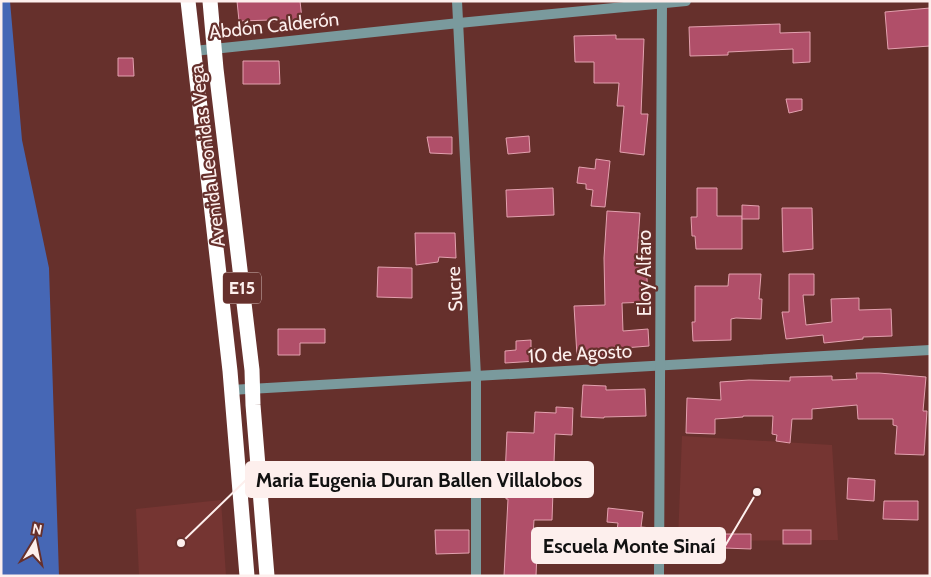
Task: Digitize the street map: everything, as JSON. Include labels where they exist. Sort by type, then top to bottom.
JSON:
[{"type":"highway","name":"Avenida Leonidas Vega","points":[[188,1],[231,390],[247,576]]},
{"type":"highway","name":"Avenida Leonidas Vega","points":[[210,1],[216,69],[252,370],[253,405],[267,576]]},
{"type":"street","name":"Sucre","points":[[457,1],[476,376],[476,576]]},
{"type":"street","name":"Abdón Calderón","points":[[194,51],[686,1]]},
{"type":"street","name":"Eloy Alfaro","points":[[659,576],[662,3]]},
{"type":"street","name":"10 de Agosto","points":[[231,390],[930,350]]},
{"type":"shaded area","points":[[682,436],[832,445],[838,540],[678,541]]},
{"type":"shaded area","points":[[221,500],[226,576],[139,576],[136,509]]},
{"type":"water","points":[[1,1],[10,1],[22,140],[49,268],[59,576],[1,576]]},
{"type":"building","points":[[237,1],[300,1],[302,19],[271,22],[271,20],[239,21]]},
{"type":"building","points":[[930,8],[930,46],[888,49],[885,12]]},
{"type":"building","points":[[780,24],[780,33],[810,32],[810,62],[793,63],[793,49],[728,52],[728,55],[690,56],[689,27]]},
{"type":"building","points":[[616,35],[616,39],[644,39],[641,114],[648,114],[644,155],[620,152],[624,106],[617,106],[619,83],[594,83],[594,62],[575,62],[574,36]]},
{"type":"building","points":[[118,58],[133,58],[134,76],[118,76]]},
{"type":"building","points":[[243,61],[279,61],[280,84],[243,84]]},
{"type":"building","points":[[786,99],[802,99],[802,110],[789,113]]},
{"type":"building","points":[[529,136],[530,152],[508,154],[506,138]]},
{"type":"building","points":[[427,137],[452,137],[452,154],[430,153]]},
{"type":"building","points":[[596,159],[610,161],[605,207],[591,206],[593,190],[586,189],[586,184],[577,183],[579,167],[595,169]]},
{"type":"building","points":[[553,188],[554,215],[507,217],[506,190]]},
{"type":"building","points":[[697,188],[717,188],[717,216],[742,216],[742,249],[696,249],[695,236],[692,236],[691,217],[697,217]]},
{"type":"building","points":[[742,205],[759,206],[759,219],[742,219]]},
{"type":"building","points":[[782,208],[812,208],[813,249],[783,252]]},
{"type":"building","points":[[607,211],[640,213],[637,255],[646,254],[648,302],[622,303],[623,331],[648,329],[649,346],[624,348],[624,354],[577,356],[574,306],[605,305],[604,258]]},
{"type":"building","points":[[415,233],[455,233],[456,258],[439,257],[438,262],[416,265]]},
{"type":"building","points":[[378,267],[412,268],[412,298],[377,297]]},
{"type":"building","points":[[729,274],[761,274],[759,299],[762,299],[761,319],[731,319],[731,340],[693,341],[692,322],[695,322],[695,286],[728,286]]},
{"type":"building","points":[[789,274],[814,274],[814,295],[803,295],[806,325],[832,322],[831,299],[859,298],[859,310],[891,309],[892,336],[863,337],[863,339],[824,343],[823,335],[786,339],[782,312],[789,312]]},
{"type":"building","points":[[278,329],[325,329],[325,343],[300,343],[300,355],[278,355]]},
{"type":"building","points":[[531,340],[531,349],[536,349],[537,361],[505,363],[505,351],[516,350],[516,341]]},
{"type":"building","points":[[856,373],[926,377],[923,411],[927,411],[924,455],[895,454],[897,426],[893,425],[893,419],[858,419],[857,405],[812,409],[812,419],[792,419],[790,443],[776,441],[777,435],[772,434],[773,416],[743,416],[715,419],[715,434],[686,433],[687,398],[721,400],[720,382],[749,380],[790,381],[790,377],[832,376],[832,380],[857,379]]},
{"type":"building","points":[[583,385],[606,386],[606,390],[645,389],[646,416],[581,417]]},
{"type":"building","points":[[556,407],[573,408],[572,435],[555,434],[552,520],[534,520],[532,552],[537,552],[536,576],[504,576],[508,499],[506,499],[507,477],[505,477],[507,432],[534,433],[535,412],[556,413]]},
{"type":"building","points":[[848,478],[875,480],[874,501],[847,499]]},
{"type":"building","points":[[884,501],[918,501],[918,520],[883,519]]},
{"type":"building","points":[[608,508],[643,512],[641,527],[652,528],[649,556],[631,554],[632,541],[616,539],[618,523],[607,522]]},
{"type":"building","points":[[435,530],[469,530],[469,553],[436,554]]},
{"type":"building","points":[[783,530],[811,530],[811,544],[783,544]]},
{"type":"building","points":[[725,534],[751,534],[751,549],[724,548]]},
{"type":"place","name":"Escuela Monte Sinaí","points":[[757,492]]},
{"type":"place","name":"Maria Eugenia Duran Ballen Villalobos","points":[[181,543]]}]
